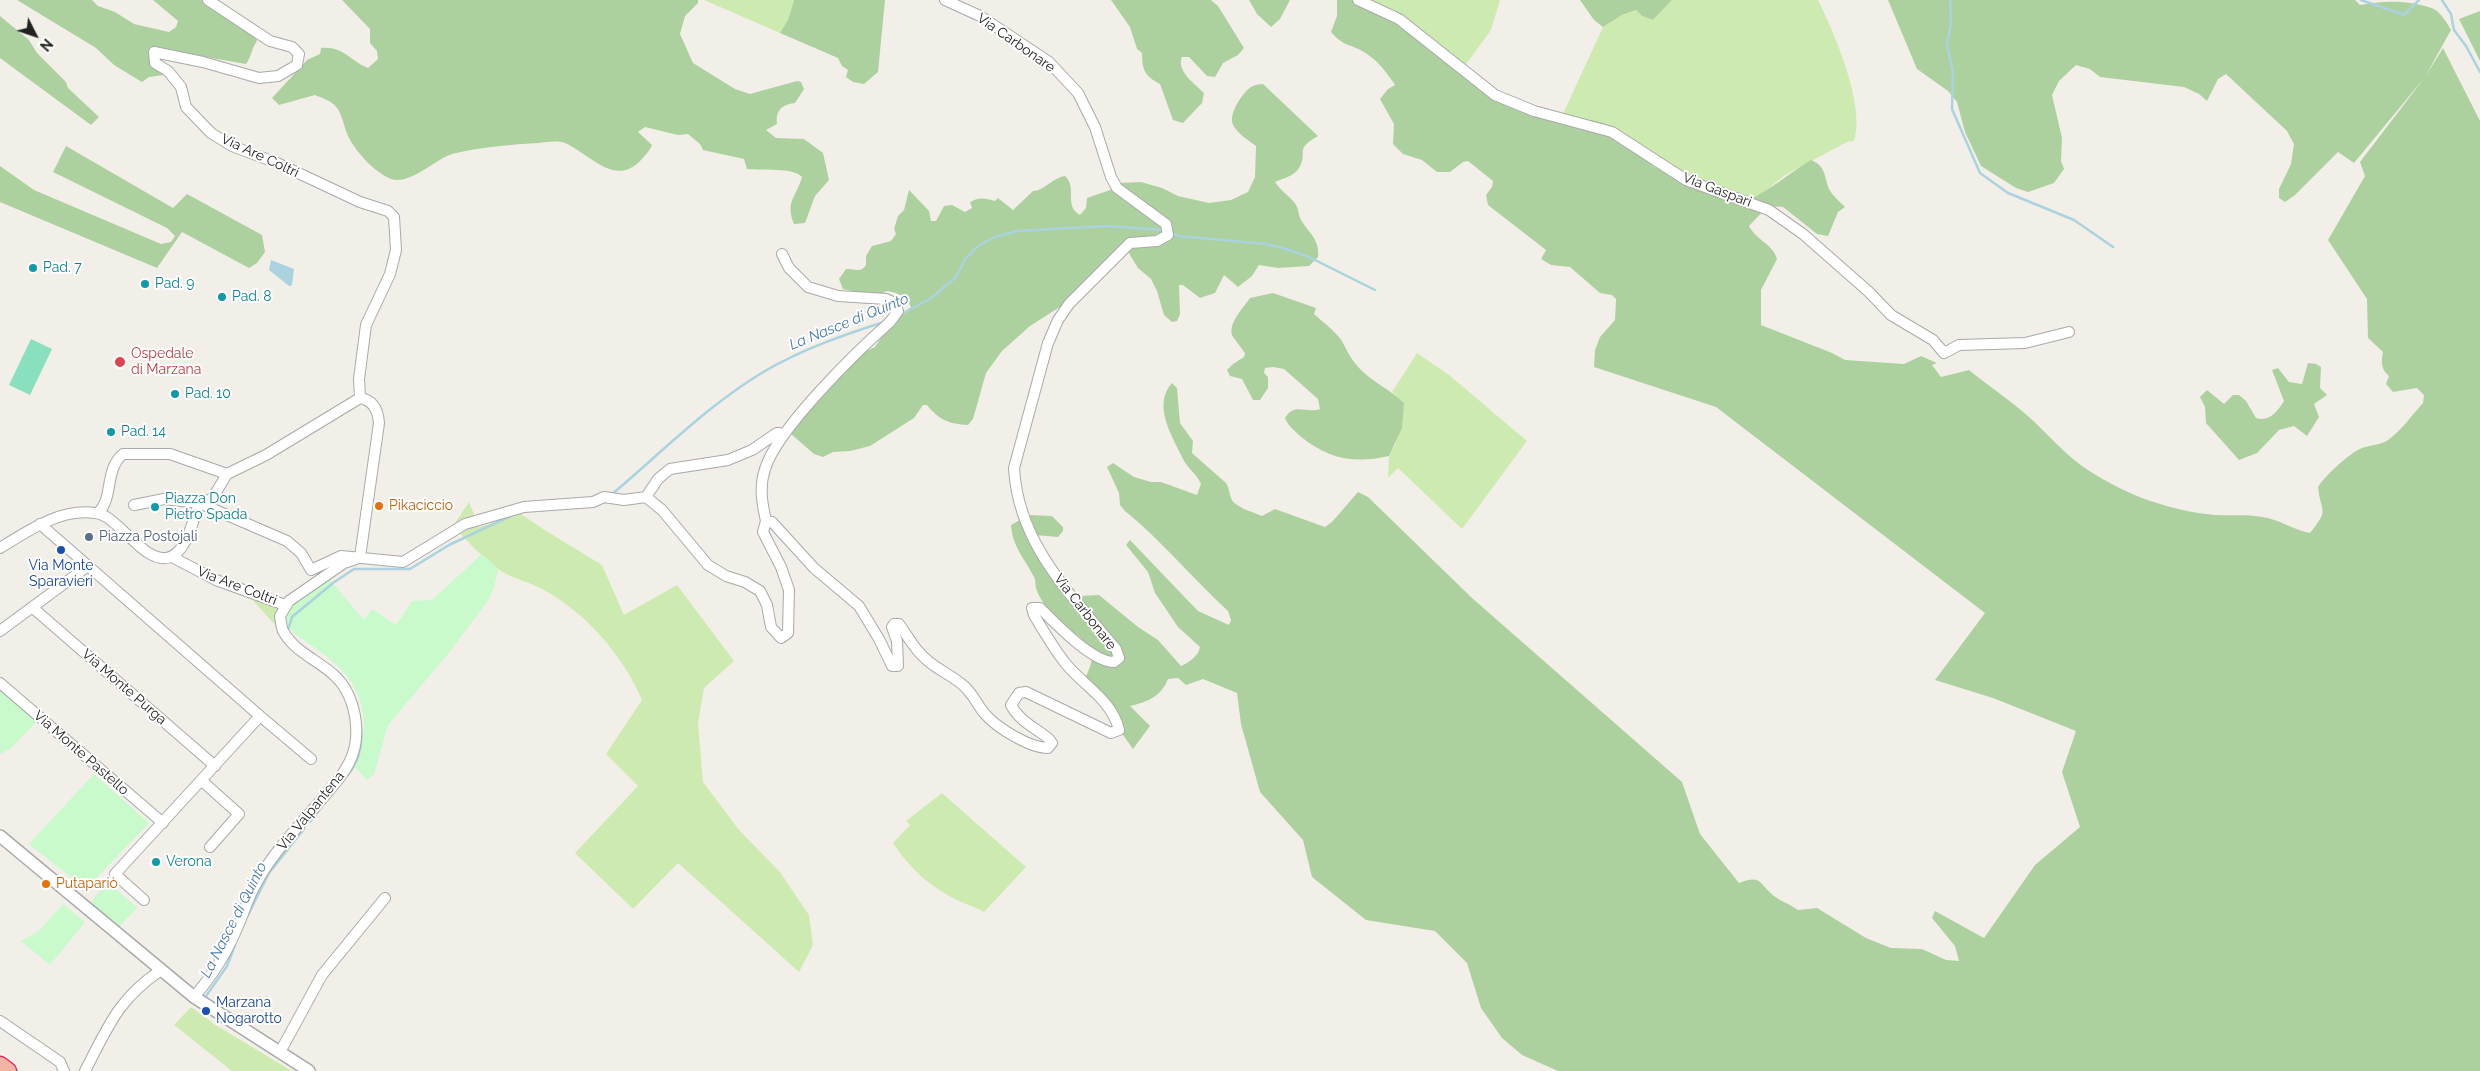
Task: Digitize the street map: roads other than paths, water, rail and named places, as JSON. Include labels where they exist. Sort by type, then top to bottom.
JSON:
[{"type":"highway","points":[[0,1065],[8,1071]]},
{"type":"street","name":"Via Are Coltri","points":[[208,0],[270,41],[292,47],[299,54],[297,65],[278,76],[259,78],[203,62],[154,52],[155,63],[168,71],[181,87],[186,107],[211,133],[232,146],[277,163],[360,202],[388,210],[394,217],[396,250],[390,274],[366,325],[359,379],[360,398]]},
{"type":"street","name":"Via Carbonare","points":[[766,521],[772,522],[814,568],[859,606],[879,639],[892,666],[898,666],[897,642],[892,628],[894,624],[899,624],[918,651],[964,686],[985,714],[999,727],[1022,739],[1043,748],[1048,748],[1052,743],[1022,720],[1014,711],[1011,705],[1019,693],[1026,692],[1111,732],[1119,730],[1117,722],[1101,697],[1067,665],[1034,615],[1032,608],[1040,608],[1094,655],[1108,662],[1114,662],[1119,658],[1116,649],[1069,594],[1040,555],[1023,518],[1015,489],[1014,468],[1048,343],[1058,320],[1069,304],[1130,243],[1157,241],[1168,236],[1166,224],[1117,188],[1111,177],[1095,128],[1078,92],[1049,62],[980,16],[945,0]]},
{"type":"street","name":"Via Gaspari","points":[[1358,0],[1398,19],[1495,95],[1534,111],[1612,132],[1686,180],[1769,210],[1804,234],[1891,314],[1933,340],[1944,353],[1959,345],[2025,343],[2069,332]]},
{"type":"street","points":[[134,505],[164,499],[199,503],[287,541],[301,553],[312,570],[341,556],[360,557],[377,561],[403,562],[466,524],[524,507],[593,502],[604,497],[624,500],[646,498],[662,510],[708,565],[726,576],[745,582],[760,591],[767,605],[771,627],[781,638],[788,633],[788,590],[781,567],[763,532],[766,521],[760,493],[765,468],[780,438],[823,390],[890,322],[898,311],[894,303],[886,299],[838,296],[808,287],[789,268],[782,254]]},
{"type":"street","points":[[199,503],[212,498],[227,474],[266,455],[360,398],[368,399],[378,412],[379,423],[360,557]]},
{"type":"street","points":[[646,498],[658,480],[670,469],[728,460],[752,450],[777,433],[780,438]]},
{"type":"street","points":[[0,548],[40,524],[77,513],[98,513],[106,502],[109,480],[119,458],[124,454],[170,454],[227,474]]},
{"type":"street","points":[[172,557],[189,535],[199,503]]},
{"type":"street","name":"Via Are Coltri","points":[[98,513],[107,517],[146,551],[161,558],[172,557],[235,588],[285,605],[344,563],[360,557]]},
{"type":"street","points":[[40,524],[311,759]]},
{"type":"street","points":[[0,631],[88,566]]},
{"type":"street","name":"Via Valpantena","points":[[194,997],[212,976],[223,958],[256,884],[275,856],[346,769],[354,753],[356,726],[353,705],[345,687],[332,671],[298,648],[283,631],[280,616],[285,605]]},
{"type":"street","name":"Via Monte Purga","points":[[33,608],[215,766]]},
{"type":"street","name":"Via Monte Pastello","points":[[0,683],[163,823]]},
{"type":"street","points":[[144,900],[115,874],[260,716]]},
{"type":"street","points":[[202,781],[239,814],[210,847]]},
{"type":"street","points":[[0,836],[194,997],[309,1071]]},
{"type":"street","points":[[280,1052],[322,976],[385,898]]},
{"type":"street","points":[[85,1071],[111,1019],[127,997],[141,983],[161,970]]},
{"type":"street","points":[[0,1021],[60,1062],[64,1071]]},
{"type":"water","points":[[271,260],[294,269],[292,285],[289,286],[269,270]]},
{"type":"waterway","points":[[1950,0],[1951,23],[1947,45],[1953,71],[1952,109],[1980,173],[2008,193],[2074,220],[2113,247]]},
{"type":"waterway","points":[[2361,0],[2404,15],[2419,0]]},
{"type":"waterway","points":[[2442,0],[2451,14],[2454,30],[2466,46],[2480,72]]},
{"type":"waterway","name":"La Nasce di Quinto","points":[[901,314],[930,299],[956,277],[966,258],[978,246],[995,237],[1017,231],[1107,226],[1164,230]]},
{"type":"waterway","name":"La Nasce di Quinto","points":[[1174,234],[1266,244],[1286,249],[1309,257],[1375,290]]},
{"type":"waterway","name":"La Nasce di Quinto","points":[[611,495],[724,398],[744,384],[779,363],[809,349],[884,322]]},
{"type":"waterway","name":"La Nasce di Quinto","points":[[288,630],[292,617],[333,583],[354,569],[410,569],[449,545],[515,514]]},
{"type":"waterway","name":"La Nasce di Quinto","points":[[301,645],[315,655]]},
{"type":"waterway","name":"La Nasce di Quinto","points":[[348,775],[355,765],[359,753],[361,728]]},
{"type":"waterway","name":"La Nasce di Quinto","points":[[310,822],[321,808]]},
{"type":"waterway","name":"La Nasce di Quinto","points":[[247,917],[269,873],[304,829]]},
{"type":"waterway","name":"La Nasce di Quinto","points":[[204,999],[227,966],[235,945]]},
{"type":"place","name":"Pad. 7","points":[[33,268]]},
{"type":"place","name":"Pad. 9","points":[[145,284]]},
{"type":"place","name":"Pad. 8","points":[[222,297]]},
{"type":"place","name":"Ospedale di Marzana","points":[[120,362]]},
{"type":"place","name":"Pad. 10","points":[[175,394]]},
{"type":"place","name":"Pad. 14","points":[[111,432]]},
{"type":"place","name":"Pikaciccio","points":[[379,506]]},
{"type":"place","name":"Piazza Don Pietro Spada","points":[[155,507]]},
{"type":"place","name":"Piazza Postojali","points":[[89,537]]},
{"type":"place","name":"Via Monte Sparavieri","points":[[61,550]]},
{"type":"place","name":"Verona","points":[[156,862]]},
{"type":"place","name":"Putapariò","points":[[46,884]]},
{"type":"place","name":"Marzana Nogarotto","points":[[206,1011]]}]
